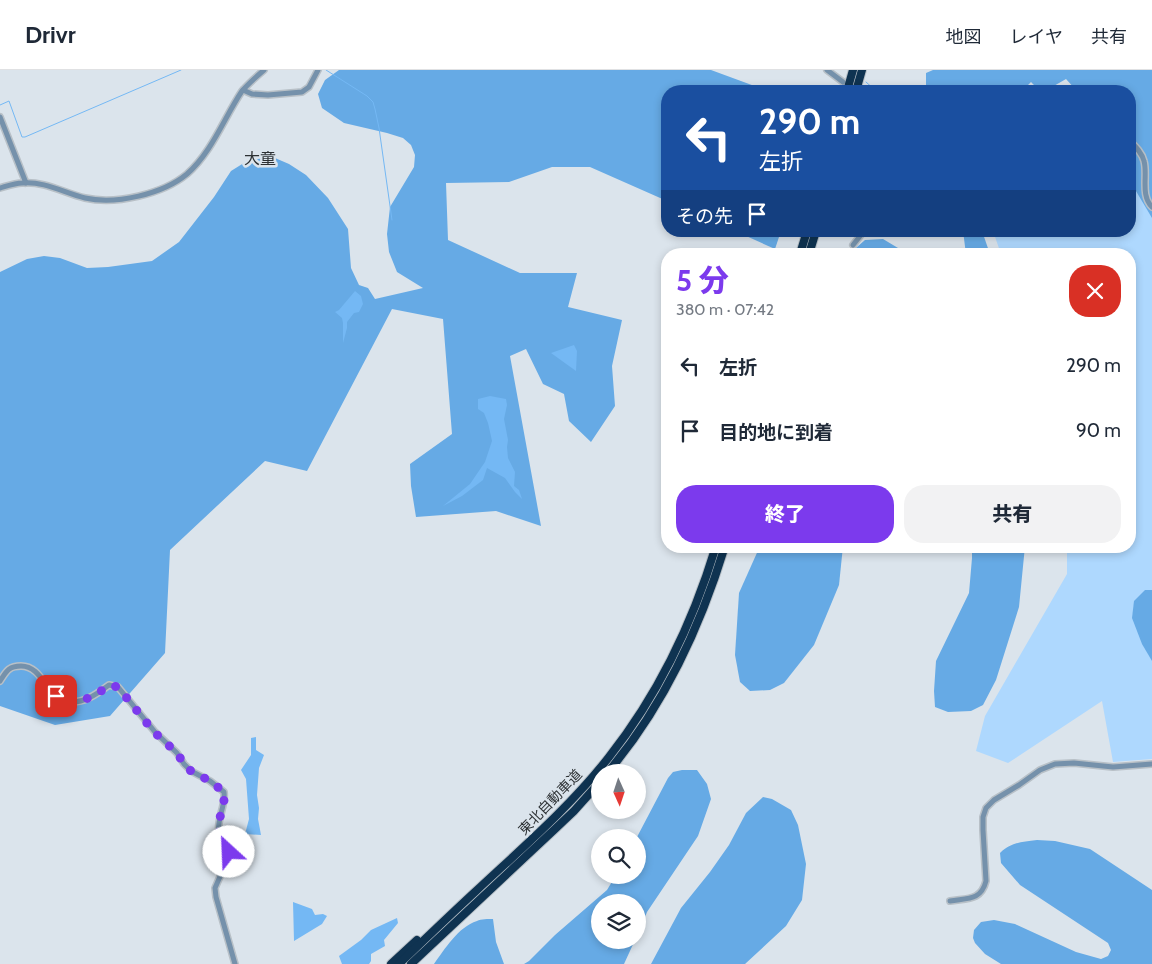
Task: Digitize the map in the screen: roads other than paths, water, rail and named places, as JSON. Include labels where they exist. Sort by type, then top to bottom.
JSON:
[{"type":"highway","points":[[849,85],[853,70]]},
{"type":"highway","points":[[858,85],[862,70]]},
{"type":"highway","name":"東北自動車道","points":[[399,964],[563,810],[626,735],[644,707],[686,629],[714,553]]},
{"type":"highway","points":[[614,764],[652,710],[679,663],[704,607],[723,553]]},
{"type":"highway","name":"東北自動車道","points":[[411,964],[574,811],[591,792]]},
{"type":"highway","points":[[390,964],[444,914],[476,891]]},
{"type":"street","points":[[0,188],[22,183],[43,184],[87,198],[127,199],[149,194],[166,187],[187,174],[203,156],[243,90],[264,70]]},
{"type":"street","points":[[243,90],[252,94],[268,95],[302,92],[309,87],[318,70]]},
{"type":"street","points":[[827,70],[843,82]]},
{"type":"street","points":[[0,117],[26,183]]},
{"type":"street","points":[[1136,148],[1143,159],[1146,199],[1152,207]]},
{"type":"street","points":[[853,245],[859,237]]},
{"type":"street","points":[[0,682],[7,671],[13,667],[24,666],[32,669],[56,696],[66,701],[81,701],[90,698],[109,685],[118,687],[154,732],[177,753],[191,771],[210,781],[224,792],[225,799],[218,824],[219,835],[230,856],[215,888],[235,964]]},
{"type":"street","points":[[950,901],[975,897],[984,888],[986,872],[983,817],[986,808],[994,800],[1040,770],[1055,764],[1074,763],[1113,767],[1152,764]]},
{"type":"waterway","points":[[0,105],[9,101],[22,137],[25,137],[181,70]]},
{"type":"waterway","points":[[326,70],[367,96],[373,102],[379,128],[392,220]]},
{"type":"waterway","points":[[866,82],[869,85]]},
{"type":"district","name":"大童","points":[[260,158]]}]
